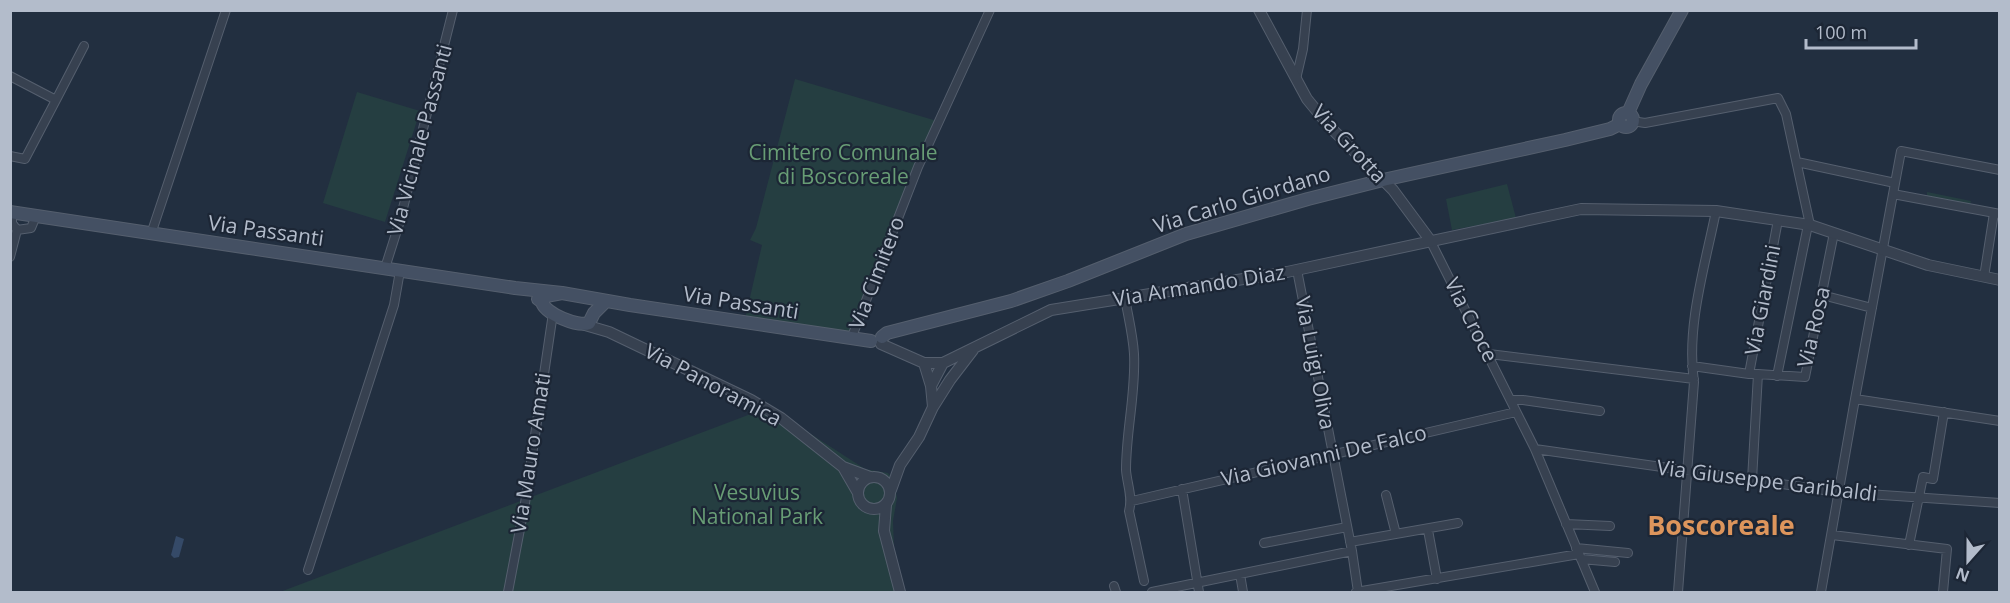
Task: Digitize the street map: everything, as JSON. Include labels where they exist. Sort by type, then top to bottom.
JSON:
[{"type":"main road","points":[[1627,120],[1641,84],[1682,10]]},
{"type":"main road","name":"Via Carlo Giordano","points":[[878,341],[887,333],[1011,301],[1186,234],[1383,180],[1610,129],[1627,120]]},
{"type":"main road","name":"Via Passanti","points":[[11,212],[515,288],[562,292],[606,301],[851,339],[878,341]]},
{"type":"main road","name":"Via Passanti","points":[[515,288],[542,302],[543,306],[553,313],[578,325],[591,318]]},
{"type":"main road","points":[[542,302],[546,296],[562,292]]},
{"type":"main road","points":[[576,295],[590,304],[591,318]]},
{"type":"main road","points":[[591,318],[606,301]]},
{"type":"street","points":[[151,234],[226,10]]},
{"type":"street","name":"Via Vicinale Passanti","points":[[385,268],[408,189],[453,10]]},
{"type":"street","name":"Via Grotta","points":[[1259,10],[1307,99],[1330,127],[1393,190],[1430,240]]},
{"type":"street","points":[[1296,79],[1303,49],[1306,10]]},
{"type":"street","name":"Via Cimitero","points":[[851,339],[918,167],[988,11]]},
{"type":"street","points":[[10,156],[25,159],[84,46]]},
{"type":"street","points":[[10,76],[56,100]]},
{"type":"street","points":[[1627,120],[1645,123],[1778,98],[1786,114],[1809,225],[1778,376]]},
{"type":"street","points":[[1821,592],[1901,151],[2000,170]]},
{"type":"street","points":[[1797,162],[1895,183]]},
{"type":"street","points":[[1893,194],[1997,213],[1984,278]]},
{"type":"street","name":"Via Armando Diaz","points":[[943,363],[1052,310],[1297,270],[1581,209],[1716,211],[1809,225],[1928,265],[2000,280]]},
{"type":"street","points":[[1678,592],[1694,379],[1692,366],[1696,309],[1716,211]]},
{"type":"street","points":[[11,212],[12,223],[17,230]]},
{"type":"street","points":[[17,230],[31,228],[36,216]]},
{"type":"street","name":"Via Giardini","points":[[1752,480],[1754,374],[1778,220]]},
{"type":"street","points":[[10,257],[17,230]]},
{"type":"street","name":"Via Rosa","points":[[1692,366],[1754,374],[1805,377],[1834,233]]},
{"type":"street","name":"Via Croce","points":[[1430,240],[1535,449],[1595,592]]},
{"type":"street","name":"Via Luigi Oliva","points":[[1297,270],[1351,546],[1357,592]]},
{"type":"street","points":[[308,570],[394,305],[400,271]]},
{"type":"street","points":[[1822,295],[1872,308]]},
{"type":"street","points":[[1125,298],[1134,353],[1126,469],[1127,486],[1132,501],[1129,511],[1144,581]]},
{"type":"street","name":"Via Mauro Amati","points":[[508,592],[525,503],[553,313]]},
{"type":"street","name":"Via Panoramica","points":[[591,318],[609,332],[751,400],[781,418],[843,467],[885,481],[891,490]]},
{"type":"street","name":"Via Passanti","points":[[878,341],[924,363],[943,363]]},
{"type":"street","name":"Via Armando Diaz","points":[[900,465],[920,437],[933,407],[950,380],[975,347]]},
{"type":"street","points":[[1489,354],[1694,379]]},
{"type":"street","name":"Via Armando Diaz","points":[[924,363],[931,386],[933,407]]},
{"type":"street","points":[[943,363],[950,380]]},
{"type":"street","points":[[931,386],[943,363]]},
{"type":"street","points":[[1511,400],[1522,399],[1600,411]]},
{"type":"street","points":[[1855,399],[2000,420]]},
{"type":"street","name":"Via Giovanni De Falco","points":[[1132,501],[1516,412]]},
{"type":"street","points":[[1909,545],[1923,477],[1933,479],[1944,412]]},
{"type":"street","name":"Via Giuseppe Garibaldi","points":[[1535,449],[1838,492],[2000,503]]},
{"type":"street","points":[[858,494],[861,483],[900,465]]},
{"type":"street","name":"Via Panoramica","points":[[900,465],[886,505],[884,531],[900,592]]},
{"type":"street","name":"Via Panoramica","points":[[843,467],[862,504],[884,531]]},
{"type":"street","points":[[1182,489],[1199,592]]},
{"type":"street","points":[[1386,495],[1396,534]]},
{"type":"street","points":[[866,507],[877,509],[886,505]]},
{"type":"street","points":[[1152,592],[1240,574],[1396,534],[1458,523]]},
{"type":"street","points":[[1566,524],[1610,526]]},
{"type":"street","points":[[1264,543],[1347,528]]},
{"type":"street","points":[[1428,530],[1437,579]]},
{"type":"street","points":[[1832,535],[1947,549],[1943,592]]},
{"type":"street","points":[[1357,592],[1579,554],[1628,553]]},
{"type":"street","points":[[1579,554],[1615,562]]},
{"type":"street","points":[[1240,574],[1243,592]]},
{"type":"green space","name":"Cimitero Comunale di Boscoreale","points":[[795,79],[937,121],[851,335],[745,319],[762,245],[750,240],[756,228]]},
{"type":"green space","points":[[357,92],[420,111],[385,222],[323,203]]},
{"type":"green space","points":[[1507,184],[1516,218],[1452,230],[1446,199]]},
{"type":"green space","points":[[1927,192],[1971,201],[1970,205],[1927,196]]},
{"type":"green space","name":"Vesuvius National Park","points":[[769,407],[865,469],[888,473],[894,480],[897,498],[893,521],[894,548],[905,592],[280,592]]},
{"type":"water","points":[[176,536],[184,539],[179,557],[174,558],[171,555]]},
{"type":"district","name":"Boscoreale","points":[[1721,526]]}]
